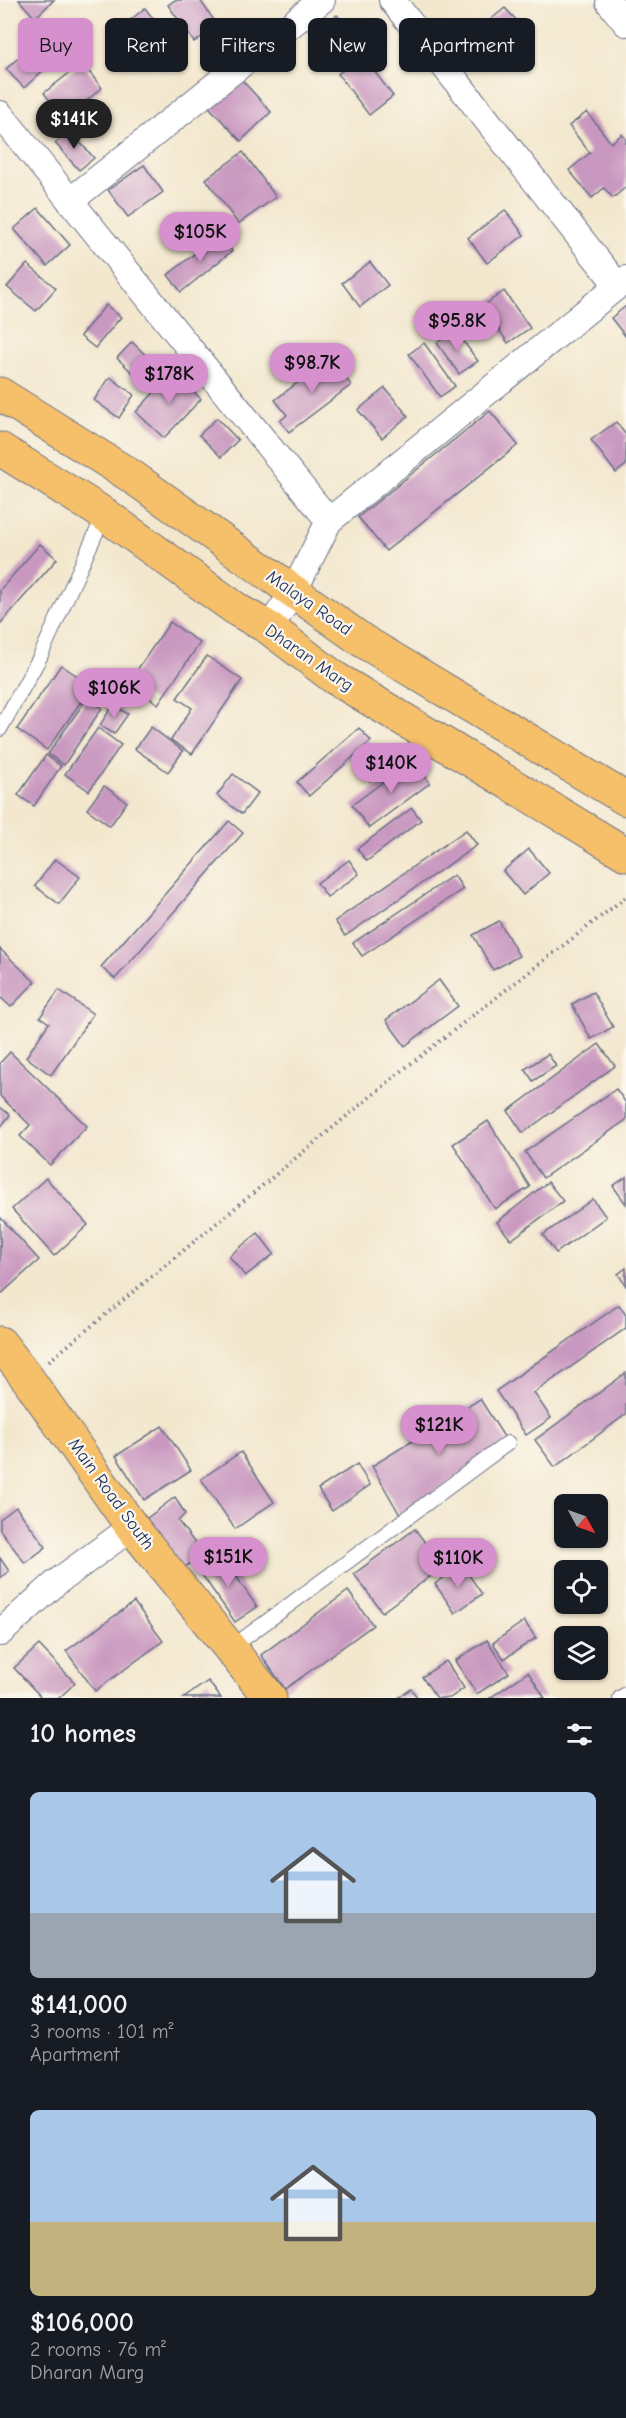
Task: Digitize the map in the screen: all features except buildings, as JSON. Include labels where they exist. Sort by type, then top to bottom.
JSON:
[{"type":"main road","name":"Malaya Road","points":[[0,394],[131,476],[363,641],[626,799]]},
{"type":"main road","name":"Dharan Marg","points":[[0,449],[104,514],[239,611],[269,628],[335,678],[626,854]]},
{"type":"main road","name":"Main Road South","points":[[0,1343],[132,1527],[270,1698]]},
{"type":"street","points":[[70,201],[322,0]]},
{"type":"street","points":[[269,628],[294,591],[329,520],[622,283],[392,0]]},
{"type":"street","points":[[609,2],[626,23]]},
{"type":"street","points":[[0,114],[329,520]]},
{"type":"street","points":[[0,1633],[57,1582],[132,1527]]},
{"type":"lane","points":[[0,729],[40,657],[104,514]]},
{"type":"lane","points":[[231,1648],[508,1443]]},
{"type":"lane","points":[[621,1698],[626,1694]]},
{"type":"path","points":[[28,1379],[409,1065],[626,897]]}]
